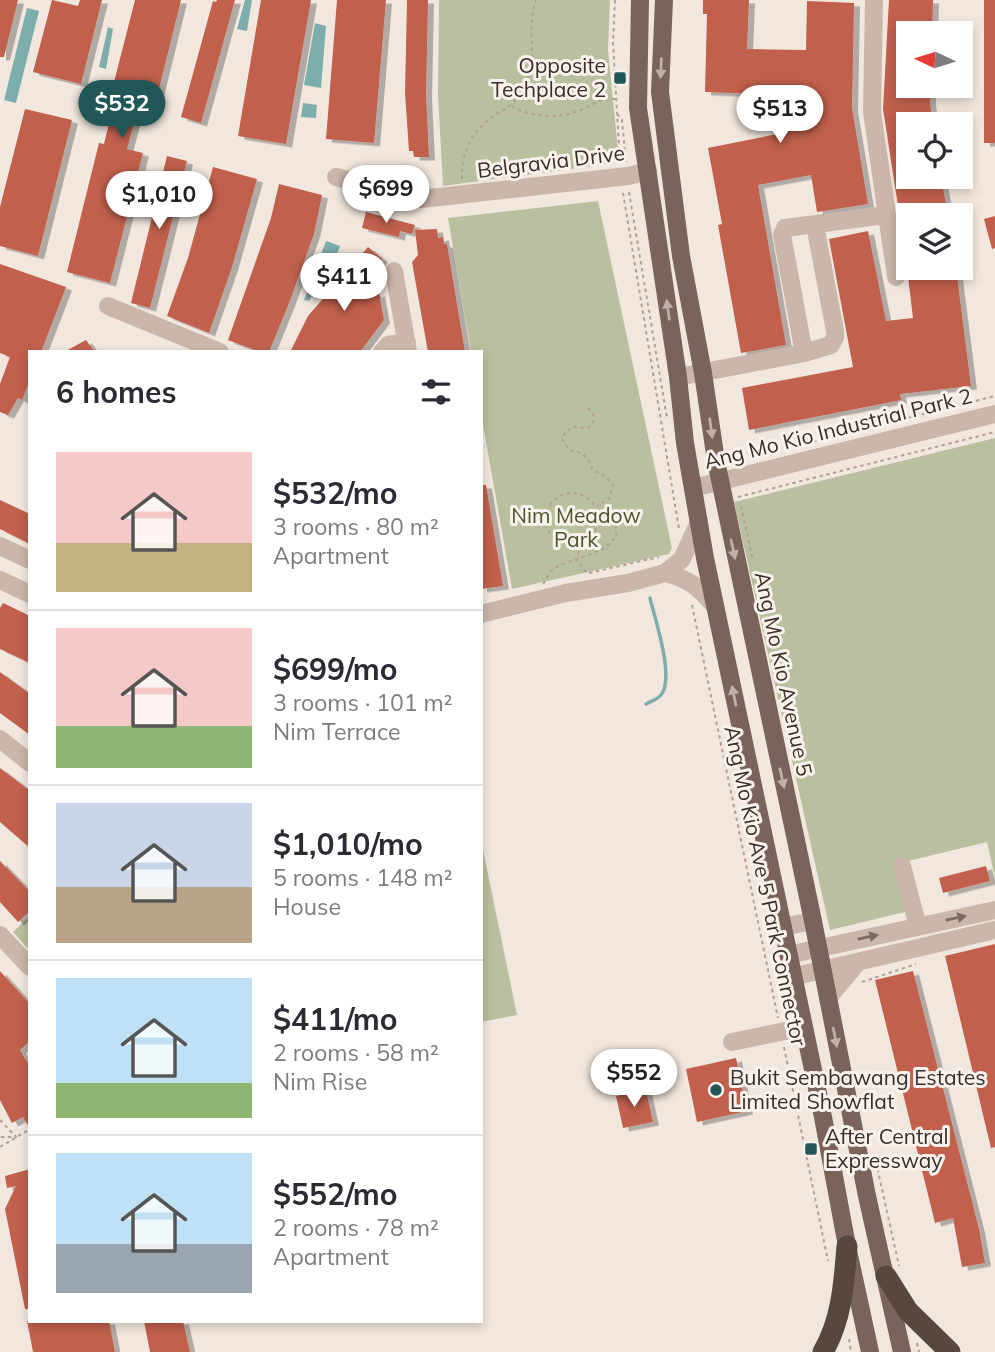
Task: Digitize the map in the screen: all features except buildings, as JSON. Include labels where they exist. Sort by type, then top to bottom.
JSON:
[{"type":"highway","points":[[823,1352],[838,1320],[847,1246]]},
{"type":"highway","points":[[886,1276],[908,1311],[950,1352]]},
{"type":"main road","points":[[640,0],[638,108],[693,488],[715,606],[870,1352]]},
{"type":"main road","name":"Ang Mo Kio Avenue 5","points":[[664,0],[660,93],[681,256],[720,482],[813,921],[867,1196],[902,1352]]},
{"type":"street","points":[[874,0],[872,100],[896,276]]},
{"type":"street","name":"Belgravia Drive","points":[[336,177],[421,199],[625,177],[648,172]]},
{"type":"street","points":[[804,353],[782,235],[785,228],[886,215]]},
{"type":"street","points":[[678,377],[804,353],[831,345],[835,337],[815,225]]},
{"type":"street","points":[[384,350],[388,345],[407,347],[394,271]]},
{"type":"street","points":[[108,306],[215,350]]},
{"type":"street","name":"Ang Mo Kio Industrial Park 2","points":[[693,488],[995,414]]},
{"type":"street","points":[[483,614],[665,573],[682,559],[699,522]]},
{"type":"street","points":[[0,546],[28,559]]},
{"type":"street","points":[[665,573],[683,577],[697,586],[715,606]]},
{"type":"street","points":[[0,580],[28,593]]},
{"type":"street","points":[[0,739],[28,761]]},
{"type":"street","points":[[902,866],[918,927]]},
{"type":"street","points":[[788,955],[995,910]]},
{"type":"street","points":[[782,927],[813,921]]},
{"type":"street","points":[[792,977],[995,930]]},
{"type":"street","points":[[0,935],[28,965]]},
{"type":"street","points":[[828,998],[858,962]]},
{"type":"street","points":[[733,1042],[786,1031]]},
{"type":"path","points":[[462,187],[461,166],[466,149],[475,134],[484,123],[511,105],[523,92],[530,76],[533,57],[530,26],[536,0]]},
{"type":"path","points":[[615,0],[613,41],[616,113],[668,426]]},
{"type":"path","points":[[511,105],[521,112],[563,115],[604,98],[616,99]]},
{"type":"path","points":[[616,113],[622,120],[625,177],[623,200],[681,539]]},
{"type":"path","points":[[623,200],[630,200]]},
{"type":"path","points":[[809,443],[995,396]]},
{"type":"path","points":[[588,408],[594,413],[592,425],[588,428],[572,427],[562,439],[569,450],[584,455],[590,461],[592,469],[607,478],[613,486],[609,499],[597,507]]},
{"type":"path","points":[[737,497],[995,432]]},
{"type":"path","points":[[576,492],[587,496],[597,507],[599,516],[597,528],[591,538],[580,544],[569,545],[558,541],[550,532],[546,521],[548,509],[554,499],[564,493],[576,492]]},
{"type":"path","points":[[542,585],[553,568],[577,560],[612,541],[616,533],[615,525],[607,517],[599,516]]},
{"type":"path","points":[[580,544],[577,560],[587,574]]},
{"type":"path","name":"Ang Mo Kio Ave 5 Park Connector","points":[[691,600],[786,1031],[829,1264]]},
{"type":"path","points":[[853,985],[918,964]]},
{"type":"path","points":[[0,1120],[16,1137]]},
{"type":"path","points":[[0,1147],[28,1130]]},
{"type":"path","points":[[0,1137],[16,1137]]},
{"type":"green space","points":[[439,0],[610,0],[608,50],[618,150],[609,164],[443,186],[438,95]]},
{"type":"green space","name":"Nim Meadow Park","points":[[598,201],[672,548],[669,554],[512,589],[483,424],[483,350],[471,350],[448,218]]},
{"type":"green space","points":[[995,438],[995,878],[987,842],[896,864],[905,912],[830,930],[734,502]]},
{"type":"green space","points":[[483,850],[517,1015],[483,1022]]},
{"type":"green space","points":[[28,918],[28,949],[13,932]]},
{"type":"water","points":[[245,0],[252,0],[247,31],[237,29]]},
{"type":"water","points":[[27,8],[39,11],[16,103],[4,100]]},
{"type":"water","points":[[315,23],[326,26],[321,88],[304,85]]},
{"type":"water","points":[[108,27],[113,29],[106,69],[99,67]]},
{"type":"water","points":[[303,103],[317,105],[316,118],[301,117]]},
{"type":"water","points":[[326,241],[340,246],[337,254],[346,257],[339,265],[333,264],[327,280],[322,278],[319,290],[316,289],[309,301],[304,300]]},
{"type":"waterway","points":[[646,704],[661,695],[666,676],[663,648],[650,598]]},
{"type":"place","name":"Opposite Techplace 2","points":[[620,78]]},
{"type":"place","name":"Bukit Sembawang Estates Limited Showflat","points":[[716,1090]]},
{"type":"place","name":"After Central Expressway","points":[[811,1149]]}]
